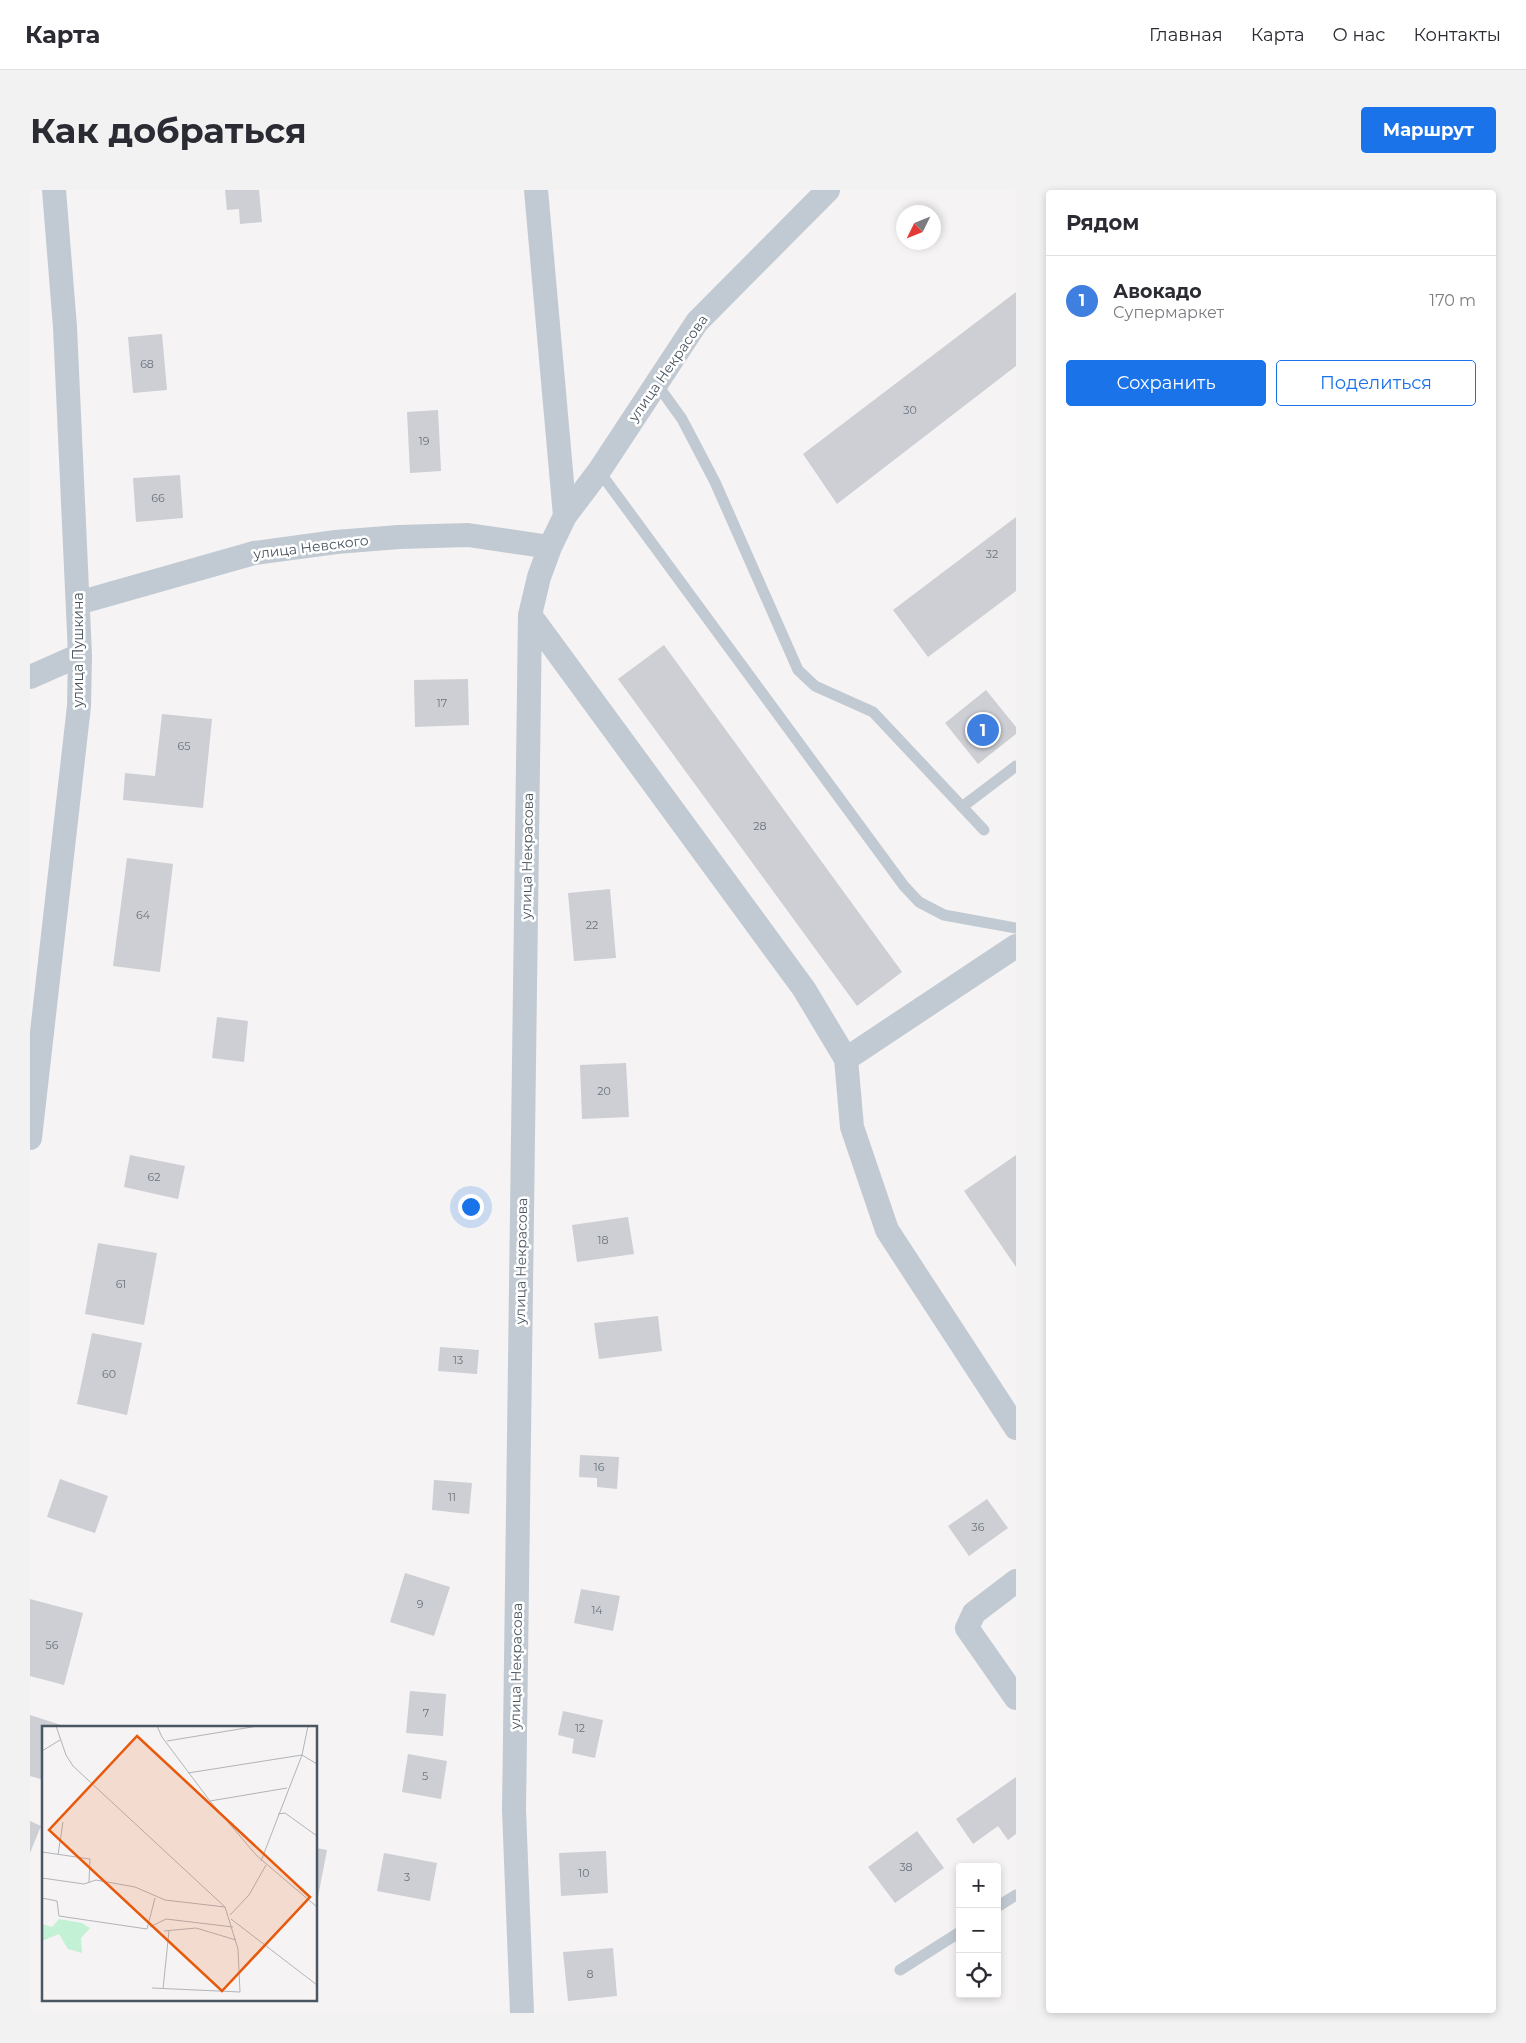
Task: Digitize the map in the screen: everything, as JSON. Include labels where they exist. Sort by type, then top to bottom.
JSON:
[{"type":"street","name":"улица Пушкина","points":[[30,1138],[79,706],[80,655],[65,327],[54,190]]},
{"type":"street","points":[[536,190],[565,516]]},
{"type":"street","name":"улица Некрасова","points":[[522,2013],[514,1810],[530,615],[539,577],[550,547],[565,516],[599,471],[697,322],[828,190]]},
{"type":"street","name":"улица Невского","points":[[78,603],[254,553],[336,542],[399,537],[468,536],[550,547]]},
{"type":"street","points":[[530,615],[804,989],[846,1059],[852,1127],[887,1230],[1016,1428]]},
{"type":"street","points":[[30,676],[80,655]]},
{"type":"street","points":[[846,1059],[1016,946]]},
{"type":"street","points":[[1016,1581],[974,1613],[966,1628],[1016,1698]]},
{"type":"lane","points":[[656,383],[682,419],[715,482],[798,670],[815,686],[873,712],[984,830]]},
{"type":"lane","points":[[599,471],[904,886],[919,902],[944,915],[1016,928]]},
{"type":"lane","points":[[962,807],[1016,766]]},
{"type":"lane","points":[[1001,1904],[1016,1895]]},
{"type":"lane","points":[[900,1970],[956,1935]]},
{"type":"building","points":[[225,190],[259,190],[262,222],[240,224],[239,209],[227,210]]},
{"type":"building","points":[[1016,292],[1016,366],[837,504],[803,454]]},
{"type":"building","points":[[162,334],[167,390],[133,393],[128,337]]},
{"type":"building","points":[[438,410],[441,471],[410,473],[407,412]]},
{"type":"building","points":[[180,475],[183,518],[136,522],[133,478]]},
{"type":"building","points":[[1016,517],[1016,591],[928,657],[893,610]]},
{"type":"building","points":[[664,645],[902,972],[857,1006],[618,679]]},
{"type":"building","points":[[468,679],[469,725],[415,727],[414,680]]},
{"type":"building","points":[[986,690],[1016,727],[1016,734],[978,764],[945,723]]},
{"type":"building","points":[[162,714],[212,719],[203,808],[123,800],[125,773],[155,776]]},
{"type":"building","points":[[127,858],[173,864],[160,972],[113,966]]},
{"type":"building","points":[[610,889],[616,958],[574,961],[568,893]]},
{"type":"building","points":[[217,1017],[248,1021],[244,1062],[212,1058]]},
{"type":"building","points":[[626,1063],[629,1117],[582,1119],[580,1065]]},
{"type":"building","points":[[130,1155],[185,1166],[178,1199],[124,1187]]},
{"type":"building","points":[[1016,1155],[1016,1267],[964,1191]]},
{"type":"building","points":[[628,1217],[634,1254],[577,1262],[572,1225]]},
{"type":"building","points":[[98,1243],[157,1253],[144,1325],[85,1314]]},
{"type":"building","points":[[658,1316],[662,1351],[599,1359],[594,1323]]},
{"type":"building","points":[[92,1333],[142,1343],[127,1415],[77,1404]]},
{"type":"building","points":[[440,1347],[479,1350],[477,1374],[438,1371]]},
{"type":"building","points":[[580,1455],[619,1457],[617,1489],[597,1487],[597,1478],[579,1477]]},
{"type":"building","points":[[60,1479],[108,1496],[95,1533],[47,1517]]},
{"type":"building","points":[[434,1480],[472,1483],[469,1514],[432,1510]]},
{"type":"building","points":[[987,1499],[1008,1528],[969,1556],[948,1526]]},
{"type":"building","points":[[405,1573],[450,1587],[434,1636],[390,1622]]},
{"type":"building","points":[[581,1589],[620,1596],[613,1631],[574,1623]]},
{"type":"building","points":[[30,1599],[83,1613],[64,1685],[30,1676]]},
{"type":"building","points":[[410,1691],[446,1694],[443,1736],[406,1733]]},
{"type":"building","points":[[563,1711],[603,1720],[595,1758],[572,1753],[574,1739],[558,1735]]},
{"type":"building","points":[[30,1715],[64,1726],[42,1726],[42,1779],[30,1776]]},
{"type":"building","points":[[408,1754],[447,1761],[441,1799],[402,1792]]},
{"type":"building","points":[[1016,1777],[1016,1834],[1008,1840],[998,1826],[973,1844],[956,1819]]},
{"type":"building","points":[[30,1821],[41,1826],[30,1853]]},
{"type":"building","points":[[917,1831],[944,1868],[895,1903],[868,1867]]},
{"type":"building","points":[[318,1848],[327,1850],[318,1897]]},
{"type":"building","points":[[606,1851],[608,1893],[561,1896],[559,1853]]},
{"type":"building","points":[[384,1853],[437,1863],[430,1901],[377,1891]]},
{"type":"building","points":[[613,1948],[617,1996],[568,2001],[563,1952]]},
{"type":"place","name":"Авокадо","points":[[983,730]]}]
